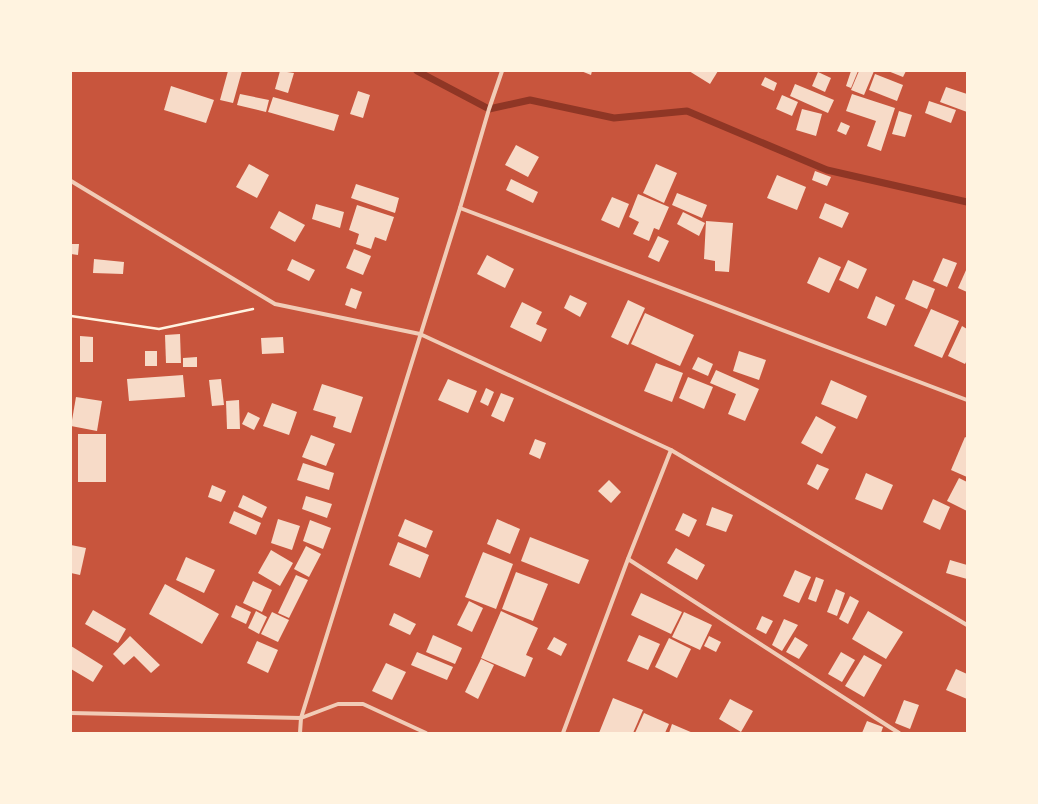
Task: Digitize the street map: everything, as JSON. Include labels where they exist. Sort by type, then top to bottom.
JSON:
[{"type":"street","points":[[300,733],[302,718],[502,71]]},
{"type":"street","points":[[71,181],[275,304],[420,334],[671,450],[967,625]]},
{"type":"street","points":[[460,208],[967,400]]},
{"type":"street","points":[[563,733],[628,559],[671,450]]},
{"type":"street","points":[[628,559],[899,733]]},
{"type":"street","points":[[71,713],[302,718],[338,704],[363,704],[426,733]]},
{"type":"path","points":[[71,316],[158,329],[275,304]]},
{"type":"building","points":[[228,71],[242,71],[233,103],[220,100]]},
{"type":"building","points":[[280,71],[294,73],[288,93],[275,89]]},
{"type":"building","points":[[581,71],[592,71],[591,75]]},
{"type":"building","points":[[689,71],[718,71],[710,84]]},
{"type":"building","points":[[851,71],[858,71],[851,88],[846,86]]},
{"type":"building","points":[[859,71],[874,71],[864,95],[851,90]]},
{"type":"building","points":[[888,71],[906,71],[903,77]]},
{"type":"building","points":[[818,72],[831,78],[825,92],[812,86]]},
{"type":"building","points":[[875,74],[903,85],[897,101],[869,90]]},
{"type":"building","points":[[765,77],[777,83],[774,91],[761,85]]},
{"type":"building","points":[[795,84],[834,100],[828,113],[790,96]]},
{"type":"building","points":[[171,86],[214,100],[206,123],[164,110]]},
{"type":"building","points":[[946,87],[967,94],[967,112],[940,102]]},
{"type":"building","points":[[358,91],[370,95],[363,118],[350,114]]},
{"type":"building","points":[[240,94],[269,100],[266,112],[237,105]]},
{"type":"building","points":[[852,94],[895,108],[881,151],[867,146],[876,121],[846,111]]},
{"type":"building","points":[[782,95],[798,102],[792,116],[776,109]]},
{"type":"building","points":[[273,97],[339,115],[334,131],[268,112]]},
{"type":"building","points":[[929,101],[956,110],[951,123],[925,113]]},
{"type":"building","points":[[802,109],[822,114],[816,136],[796,130]]},
{"type":"building","points":[[899,111],[912,115],[905,137],[892,134]]},
{"type":"building","points":[[841,122],[850,126],[846,135],[837,131]]},
{"type":"building","points":[[516,145],[539,157],[528,177],[505,165]]},
{"type":"building","points":[[249,164],[269,175],[257,198],[236,187]]},
{"type":"building","points":[[656,164],[677,173],[664,203],[643,193]]},
{"type":"building","points":[[815,171],[831,177],[827,186],[812,180]]},
{"type":"building","points":[[777,175],[806,187],[797,210],[767,198]]},
{"type":"building","points":[[511,179],[538,192],[533,203],[506,190]]},
{"type":"building","points":[[356,184],[399,198],[395,213],[351,198]]},
{"type":"building","points":[[677,193],[707,205],[702,218],[672,205]]},
{"type":"building","points":[[638,194],[669,207],[659,230],[654,228],[649,241],[633,234],[639,222],[629,217]]},
{"type":"building","points":[[612,197],[629,204],[619,228],[601,220]]},
{"type":"building","points":[[825,203],[849,213],[842,228],[819,218]]},
{"type":"building","points":[[316,204],[344,212],[340,228],[312,219]]},
{"type":"building","points":[[357,205],[394,217],[386,241],[375,237],[371,249],[356,244],[359,234],[349,230]]},
{"type":"building","points":[[279,211],[305,225],[295,242],[270,228]]},
{"type":"building","points":[[683,212],[705,223],[699,236],[677,224]]},
{"type":"building","points":[[706,221],[733,223],[729,272],[715,271],[715,261],[704,259]]},
{"type":"building","points":[[658,236],[669,241],[659,262],[648,257]]},
{"type":"building","points":[[71,244],[79,244],[78,255],[71,254]]},
{"type":"building","points":[[354,249],[371,256],[363,275],[346,268]]},
{"type":"building","points":[[487,255],[514,269],[505,288],[477,274]]},
{"type":"building","points":[[819,257],[841,267],[829,293],[807,283]]},
{"type":"building","points":[[943,258],[957,263],[947,287],[933,281]]},
{"type":"building","points":[[94,259],[124,262],[123,274],[93,273]]},
{"type":"building","points":[[292,259],[315,270],[309,281],[287,270]]},
{"type":"building","points":[[848,260],[867,269],[858,289],[839,280]]},
{"type":"building","points":[[967,268],[967,292],[958,288]]},
{"type":"building","points":[[913,280],[935,289],[927,309],[905,299]]},
{"type":"building","points":[[351,288],[362,292],[356,309],[345,305]]},
{"type":"building","points":[[570,295],[587,303],[580,317],[564,308]]},
{"type":"building","points":[[876,296],[895,305],[886,326],[867,318]]},
{"type":"building","points":[[628,300],[645,308],[628,345],[611,337]]},
{"type":"building","points":[[522,302],[542,312],[536,324],[547,329],[541,342],[510,327]]},
{"type":"building","points":[[931,309],[959,321],[942,358],[914,346]]},
{"type":"building","points":[[645,313],[694,335],[680,366],[631,344]]},
{"type":"building","points":[[962,326],[967,329],[967,360],[965,364],[948,356]]},
{"type":"building","points":[[180,334],[181,363],[166,363],[165,335]]},
{"type":"building","points":[[80,336],[93,337],[93,362],[80,362]]},
{"type":"building","points":[[283,337],[284,353],[262,354],[261,338]]},
{"type":"building","points":[[145,351],[157,351],[157,366],[145,366]]},
{"type":"building","points":[[739,351],[766,360],[759,380],[733,371]]},
{"type":"building","points":[[197,357],[197,367],[183,367],[183,358]]},
{"type":"building","points":[[698,357],[713,364],[708,376],[692,369]]},
{"type":"building","points":[[656,363],[683,373],[672,402],[644,391]]},
{"type":"building","points":[[716,370],[759,389],[745,421],[728,414],[736,394],[710,383]]},
{"type":"building","points":[[183,375],[185,397],[129,401],[127,379]]},
{"type":"building","points":[[688,377],[713,387],[704,409],[679,398]]},
{"type":"building","points":[[221,379],[224,405],[212,406],[209,380]]},
{"type":"building","points":[[448,379],[477,391],[468,413],[438,400]]},
{"type":"building","points":[[831,380],[867,396],[857,419],[821,404]]},
{"type":"building","points":[[322,384],[363,397],[351,433],[333,427],[336,417],[313,410]]},
{"type":"building","points":[[486,388],[494,392],[488,406],[480,402]]},
{"type":"building","points":[[501,393],[514,398],[504,422],[491,416]]},
{"type":"building","points":[[76,397],[102,401],[97,431],[71,426]]},
{"type":"building","points":[[239,400],[240,429],[227,429],[226,401]]},
{"type":"building","points":[[272,403],[297,412],[289,435],[263,426]]},
{"type":"building","points":[[248,412],[260,418],[254,430],[242,424]]},
{"type":"building","points":[[816,416],[836,427],[822,454],[801,443]]},
{"type":"building","points":[[78,434],[106,434],[106,482],[78,482]]},
{"type":"building","points":[[311,435],[335,444],[326,466],[302,457]]},
{"type":"building","points":[[965,437],[967,438],[967,477],[951,470]]},
{"type":"building","points":[[535,439],[546,443],[540,459],[529,454]]},
{"type":"building","points":[[303,463],[334,473],[329,490],[297,480]]},
{"type":"building","points":[[817,464],[829,469],[818,490],[807,484]]},
{"type":"building","points":[[866,473],[893,485],[882,510],[855,499]]},
{"type":"building","points":[[959,478],[967,482],[967,511],[947,501]]},
{"type":"building","points":[[609,480],[621,492],[611,503],[598,491]]},
{"type":"building","points":[[212,485],[226,491],[221,502],[208,497]]},
{"type":"building","points":[[243,495],[267,507],[262,518],[238,507]]},
{"type":"building","points":[[306,496],[332,504],[327,518],[302,509]]},
{"type":"building","points":[[933,499],[950,507],[940,530],[923,522]]},
{"type":"building","points":[[712,507],[733,515],[726,532],[706,525]]},
{"type":"building","points":[[234,511],[261,523],[256,535],[229,523]]},
{"type":"building","points":[[683,513],[697,520],[689,537],[675,530]]},
{"type":"building","points":[[278,519],[300,526],[292,550],[271,543]]},
{"type":"building","points":[[405,519],[433,531],[426,548],[398,536]]},
{"type":"building","points":[[497,519],[520,529],[510,554],[487,544]]},
{"type":"building","points":[[310,520],[331,528],[323,549],[303,541]]},
{"type":"building","points":[[530,537],[589,560],[579,584],[521,561]]},
{"type":"building","points":[[398,542],[429,555],[420,578],[389,565]]},
{"type":"building","points":[[71,545],[86,548],[80,575],[71,573]]},
{"type":"building","points":[[306,546],[321,554],[309,577],[294,569]]},
{"type":"building","points":[[676,548],[705,565],[697,580],[667,563]]},
{"type":"building","points":[[271,550],[293,563],[280,586],[258,573]]},
{"type":"building","points":[[483,552],[513,564],[496,609],[465,597]]},
{"type":"building","points":[[186,557],[215,570],[204,593],[176,580]]},
{"type":"building","points":[[950,560],[967,565],[967,579],[946,573]]},
{"type":"building","points":[[795,570],[811,577],[799,603],[783,596]]},
{"type":"building","points":[[516,572],[548,584],[533,621],[502,609]]},
{"type":"building","points":[[296,575],[308,580],[289,618],[278,613]]},
{"type":"building","points":[[816,577],[824,580],[816,602],[808,599]]},
{"type":"building","points":[[253,581],[272,590],[262,612],[243,603]]},
{"type":"building","points":[[165,584],[219,614],[202,644],[149,614]]},
{"type":"building","points":[[836,589],[845,593],[837,616],[827,612]]},
{"type":"building","points":[[641,593],[682,612],[671,634],[631,615]]},
{"type":"building","points":[[850,596],[859,601],[848,624],[839,619]]},
{"type":"building","points":[[469,601],[483,608],[472,632],[457,625]]},
{"type":"building","points":[[236,605],[251,612],[246,624],[231,617]]},
{"type":"building","points":[[93,610],[126,629],[118,643],[85,624]]},
{"type":"building","points":[[256,611],[267,617],[259,634],[248,628]]},
{"type":"building","points":[[501,611],[538,628],[526,655],[533,658],[525,677],[481,658]]},
{"type":"building","points":[[868,611],[903,632],[886,659],[852,639]]},
{"type":"building","points":[[272,612],[289,620],[278,642],[261,634]]},
{"type":"building","points":[[684,612],[712,625],[700,650],[672,637]]},
{"type":"building","points":[[394,613],[416,624],[410,635],[389,625]]},
{"type":"building","points":[[762,616],[773,621],[766,634],[756,629]]},
{"type":"building","points":[[784,619],[798,625],[782,651],[772,645]]},
{"type":"building","points":[[433,635],[462,648],[455,664],[426,652]]},
{"type":"building","points":[[639,635],[660,644],[648,670],[627,661]]},
{"type":"building","points":[[130,636],[160,665],[151,673],[134,656],[124,665],[113,654]]},
{"type":"building","points":[[709,636],[721,642],[716,652],[704,646]]},
{"type":"building","points":[[554,637],[567,644],[561,656],[547,649]]},
{"type":"building","points":[[795,637],[808,645],[799,659],[786,652]]},
{"type":"building","points":[[669,638],[691,649],[677,678],[655,667]]},
{"type":"building","points":[[257,641],[278,650],[268,673],[247,663]]},
{"type":"building","points":[[71,646],[103,666],[93,682],[71,669]]},
{"type":"building","points":[[417,652],[453,667],[447,680],[411,665]]},
{"type":"building","points":[[841,652],[855,660],[842,682],[828,674]]},
{"type":"building","points":[[864,655],[882,665],[864,697],[845,686]]},
{"type":"building","points":[[481,659],[494,665],[478,699],[465,692]]},
{"type":"building","points":[[386,663],[406,672],[392,700],[372,691]]},
{"type":"building","points":[[956,669],[967,674],[967,699],[946,690]]},
{"type":"building","points":[[613,698],[643,710],[633,733],[599,733]]},
{"type":"building","points":[[730,699],[753,711],[741,732],[719,719]]},
{"type":"building","points":[[904,700],[919,705],[910,729],[895,723]]},
{"type":"building","points":[[644,713],[669,724],[665,733],[635,733]]},
{"type":"building","points":[[867,721],[883,727],[881,733],[862,733]]},
{"type":"building","points":[[672,724],[693,733],[669,733]]},
{"type":"waterway","points":[[417,71],[489,109],[530,100],[614,118],[687,111],[827,170],[967,202]]}]
